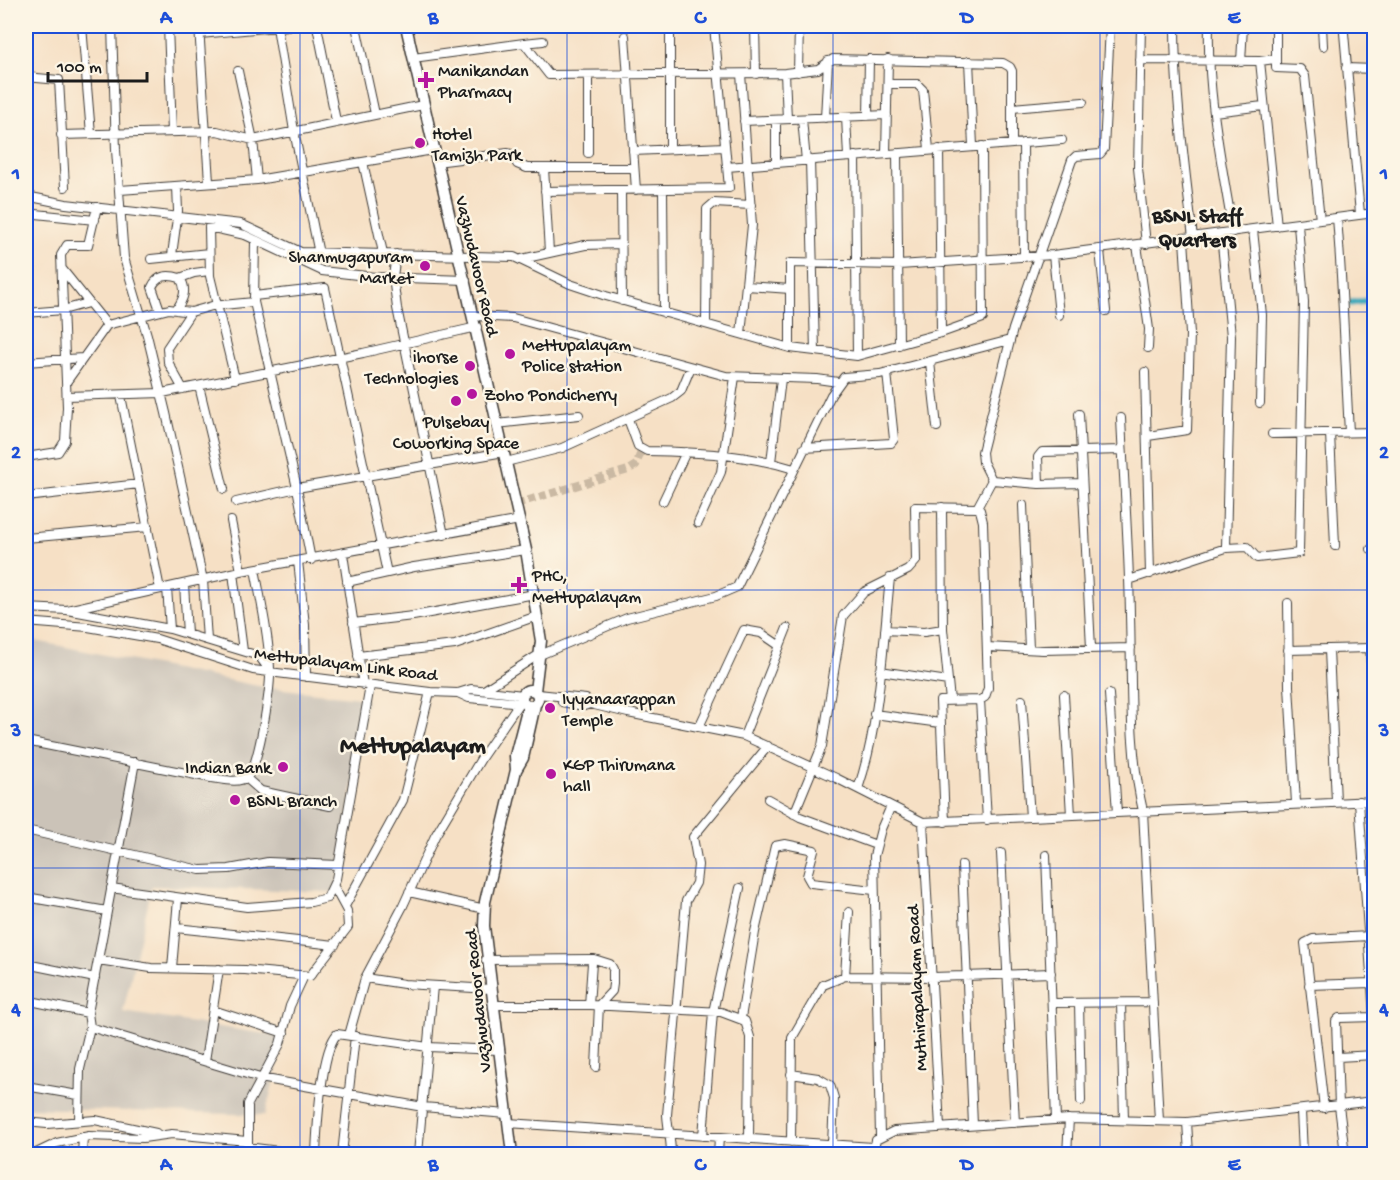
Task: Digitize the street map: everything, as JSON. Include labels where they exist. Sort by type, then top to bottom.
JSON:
[{"type":"main road","name":"Vazhudavoor Road","points":[[406,26],[433,150],[476,322],[535,594],[538,656],[530,698],[523,758],[516,770],[485,909],[486,960],[512,1155]]},
{"type":"street","points":[[82,26],[91,134]]},
{"type":"street","points":[[112,26],[115,134],[124,258],[142,315],[162,393],[202,580],[207,640]]},
{"type":"street","points":[[168,26],[172,132]]},
{"type":"street","points":[[209,182],[200,30],[288,26]]},
{"type":"street","points":[[317,26],[336,121]]},
{"type":"street","points":[[356,26],[375,114]]},
{"type":"street","points":[[670,26],[670,149]]},
{"type":"street","points":[[545,191],[729,188],[714,26]]},
{"type":"street","points":[[754,26],[756,74]]},
{"type":"street","points":[[798,72],[799,26]]},
{"type":"street","points":[[992,480],[982,452],[1010,340],[1072,160],[1076,156],[1100,154],[1104,149],[1110,26]]},
{"type":"street","points":[[1141,26],[1138,168],[1149,330],[1148,348]]},
{"type":"street","points":[[1148,436],[1186,430],[1190,334],[1188,238],[1175,60],[1175,26]]},
{"type":"street","points":[[1209,26],[1208,59],[1214,112],[1233,232]]},
{"type":"street","points":[[1241,62],[1243,26]]},
{"type":"street","points":[[1276,26],[1276,68],[1300,69],[1305,76],[1320,220]]},
{"type":"street","points":[[1322,26],[1323,46]]},
{"type":"street","points":[[276,27],[319,254]]},
{"type":"street","points":[[1344,33],[1360,214]]},
{"type":"street","points":[[625,36],[636,190]]},
{"type":"street","points":[[413,58],[543,41]]},
{"type":"street","points":[[524,43],[549,75],[785,73],[818,69],[828,61],[869,59],[1003,63],[1010,67],[1012,143]]},
{"type":"street","points":[[868,116],[869,59]]},
{"type":"street","points":[[886,154],[888,59]]},
{"type":"street","points":[[1140,60],[1208,59],[1241,62],[1275,59]]},
{"type":"street","points":[[825,118],[828,61]]},
{"type":"street","points":[[26,196],[241,224],[301,252],[497,255],[519,259],[552,275],[622,301],[790,348],[857,356],[984,318],[978,146],[969,61]]},
{"type":"street","points":[[1260,61],[1277,226]]},
{"type":"street","points":[[1346,68],[1374,69]]},
{"type":"street","points":[[238,71],[253,140],[257,180]]},
{"type":"street","points":[[785,73],[787,119]]},
{"type":"street","points":[[741,74],[752,225],[741,334]]},
{"type":"street","points":[[588,75],[588,153]]},
{"type":"street","points":[[26,77],[59,80],[65,187]]},
{"type":"street","points":[[888,84],[917,84],[923,90],[929,149]]},
{"type":"street","points":[[1012,108],[1083,102]]},
{"type":"street","points":[[61,135],[217,130],[253,140],[336,121],[423,105]]},
{"type":"street","points":[[1214,112],[1263,106]]},
{"type":"street","points":[[744,121],[887,115]]},
{"type":"street","points":[[846,117],[852,157],[857,356]]},
{"type":"street","points":[[802,119],[808,161],[814,264],[815,351]]},
{"type":"street","points":[[776,120],[776,163]]},
{"type":"street","points":[[727,166],[1062,140]]},
{"type":"street","points":[[1023,143],[1024,257]]},
{"type":"street","points":[[633,151],[725,147]]},
{"type":"street","points":[[939,149],[940,333]]},
{"type":"street","points":[[120,190],[257,180],[303,174],[433,150]]},
{"type":"street","points":[[436,162],[508,153],[514,155],[520,166],[634,168]]},
{"type":"street","points":[[897,153],[899,345]]},
{"type":"street","points":[[363,162],[383,254]]},
{"type":"street","points":[[544,168],[549,252]]},
{"type":"street","points":[[172,255],[177,216],[177,186]]},
{"type":"street","points":[[663,189],[664,312]]},
{"type":"street","points":[[621,190],[622,301]]},
{"type":"street","points":[[706,324],[707,208],[714,204],[751,205]]},
{"type":"street","points":[[26,457],[47,455],[62,448],[67,433],[61,255],[67,245],[88,246],[97,207]]},
{"type":"street","points":[[26,213],[95,220]]},
{"type":"street","points":[[790,348],[790,263],[899,265],[1039,257],[1374,213]]},
{"type":"street","points":[[1337,218],[1343,285],[1341,307],[1349,432]]},
{"type":"street","points":[[1129,580],[1226,548],[1247,547],[1257,558],[1299,553],[1304,290],[1298,224]]},
{"type":"street","points":[[235,379],[215,306],[209,272],[208,227],[245,236],[322,271],[466,280]]},
{"type":"street","points":[[1253,230],[1262,315],[1260,403]]},
{"type":"street","points":[[1221,234],[1230,318],[1226,548]]},
{"type":"street","points":[[255,241],[254,299],[311,560]]},
{"type":"street","points":[[519,259],[585,245],[622,244]]},
{"type":"street","points":[[1100,250],[1106,311]]},
{"type":"street","points":[[151,259],[172,255],[209,253]]},
{"type":"street","points":[[396,254],[393,277],[403,344],[444,535]]},
{"type":"street","points":[[1053,255],[1059,315]]},
{"type":"street","points":[[61,268],[107,325]]},
{"type":"street","points":[[160,310],[152,292],[154,283],[164,276],[180,278],[194,273],[209,272]]},
{"type":"street","points":[[176,310],[184,296],[184,285],[180,278]]},
{"type":"street","points":[[747,286],[790,289]]},
{"type":"street","points":[[67,381],[107,325],[160,310],[191,312],[325,288],[368,476],[387,573]]},
{"type":"street","points":[[26,313],[63,310],[88,303]]},
{"type":"street","points":[[183,389],[168,362],[167,348],[191,312]]},
{"type":"street","points":[[67,396],[162,393],[403,344],[476,322],[513,318],[735,377],[817,379],[838,382]]},
{"type":"street","points":[[484,690],[538,656],[627,618],[732,591],[737,587],[804,448],[838,382],[844,377],[859,378],[887,373],[1010,340]]},
{"type":"street","points":[[26,362],[82,358]]},
{"type":"street","points":[[930,362],[937,427]]},
{"type":"street","points":[[236,502],[297,488],[429,464],[505,457],[562,448],[679,394],[691,367]]},
{"type":"street","points":[[1145,372],[1150,574]]},
{"type":"street","points":[[804,448],[891,443],[894,438],[887,373]]},
{"type":"street","points":[[698,523],[721,472],[735,377]]},
{"type":"street","points":[[771,462],[781,379]]},
{"type":"street","points":[[199,386],[224,489]]},
{"type":"street","points":[[121,396],[170,629]]},
{"type":"street","points":[[1079,414],[1091,648]]},
{"type":"street","points":[[497,424],[579,415]]},
{"type":"street","points":[[628,418],[638,446],[642,449],[725,454],[771,462],[794,470]]},
{"type":"street","points":[[1121,418],[1135,777],[1143,812],[1159,1121]]},
{"type":"street","points":[[1272,434],[1374,432]]},
{"type":"street","points":[[1330,433],[1335,546]]},
{"type":"street","points":[[1039,484],[1040,454],[1122,450]]},
{"type":"street","points":[[663,501],[686,452]]},
{"type":"street","points":[[992,480],[1039,484],[1082,483]]},
{"type":"street","points":[[976,508],[992,480]]},
{"type":"street","points":[[26,497],[139,484]]},
{"type":"street","points":[[1023,505],[1029,649]]},
{"type":"street","points":[[794,814],[815,768],[832,694],[843,616],[864,592],[908,570],[916,561],[915,507],[976,508],[980,510],[983,522],[988,688],[985,697],[980,700],[940,701],[945,822]]},
{"type":"street","points":[[942,507],[943,629],[950,701]]},
{"type":"street","points":[[67,610],[237,572],[520,520]]},
{"type":"street","points":[[231,521],[243,651]]},
{"type":"street","points":[[26,538],[148,527]]},
{"type":"street","points":[[346,582],[526,550]]},
{"type":"street","points":[[111,888],[178,899],[254,907],[322,900],[334,887],[366,686],[358,656],[342,554]]},
{"type":"street","points":[[298,561],[305,625],[306,677]]},
{"type":"street","points":[[26,741],[219,779],[238,781],[246,778],[251,772],[258,751],[270,671],[255,569]]},
{"type":"street","points":[[858,789],[865,768],[874,714],[890,578]]},
{"type":"street","points":[[184,584],[187,634]]},
{"type":"street","points":[[353,623],[413,616],[535,594]]},
{"type":"street","points":[[1288,603],[1288,650],[1296,803]]},
{"type":"street","points":[[26,608],[67,610],[170,629],[258,656],[270,671]]},
{"type":"street","points":[[358,656],[455,645],[537,616]]},
{"type":"street","name":"Mettupalayam Link Road","points":[[26,622],[88,627],[157,639],[253,670],[366,686],[458,693],[471,689],[530,698]]},
{"type":"street","points":[[748,737],[787,628]]},
{"type":"street","points":[[885,630],[924,632],[943,629]]},
{"type":"street","points":[[699,727],[744,630],[761,633],[780,646]]},
{"type":"street","points":[[987,646],[1029,649],[1131,648]]},
{"type":"street","points":[[1288,650],[1370,648],[1374,714]]},
{"type":"street","points":[[1329,650],[1336,801]]},
{"type":"street","points":[[880,671],[948,681]]},
{"type":"street","points":[[345,906],[403,800],[430,692]]},
{"type":"street","points":[[458,693],[469,698],[530,698],[584,706],[590,704],[748,737],[923,822],[1374,801]]},
{"type":"street","points":[[1109,694],[1117,813]]},
{"type":"street","points":[[1064,695],[1071,815]]},
{"type":"street","points":[[342,1155],[352,1035],[365,978],[435,836],[477,764],[530,698]]},
{"type":"street","points":[[980,700],[987,820]]},
{"type":"street","points":[[1022,700],[1030,817]]},
{"type":"street","points":[[874,714],[940,723]]},
{"type":"street","points":[[670,1155],[671,1135],[667,1114],[686,901],[696,883],[698,864],[693,841],[694,834],[710,819],[766,745]]},
{"type":"street","points":[[79,1121],[80,1069],[90,1027],[88,1013],[135,762]]},
{"type":"street","points":[[246,778],[261,791],[330,806]]},
{"type":"street","points":[[768,799],[794,814],[876,845]]},
{"type":"street","points":[[1345,1155],[1339,1106],[1336,1021],[1339,1018],[1374,1017],[1359,801]]},
{"type":"street","points":[[90,1027],[260,1078],[347,1095],[423,1107],[582,1126],[671,1135],[832,1145],[873,1151],[880,1136],[874,890],[876,845],[891,806]]},
{"type":"street","name":"Muthirapalayam Road","points":[[923,822],[940,1127]]},
{"type":"street","points":[[26,830],[200,870],[229,869],[268,862],[339,865]]},
{"type":"street","points":[[741,1018],[773,847],[780,844],[814,850],[807,876],[811,883],[874,890]]},
{"type":"street","points":[[1001,853],[1015,1123]]},
{"type":"street","points":[[1046,855],[1056,1120]]},
{"type":"street","points":[[962,864],[973,1125]]},
{"type":"street","points":[[98,960],[135,966],[219,969],[304,976],[314,973],[348,927],[345,906],[334,887]]},
{"type":"street","points":[[703,1136],[713,1012],[740,888]]},
{"type":"street","points":[[409,892],[485,909]]},
{"type":"street","points":[[26,897],[107,911]]},
{"type":"street","points":[[172,968],[178,899]]},
{"type":"street","points":[[845,976],[849,912]]},
{"type":"street","points":[[176,928],[335,945]]},
{"type":"street","points":[[1324,1108],[1305,943],[1313,939],[1369,936]]},
{"type":"street","points":[[486,960],[603,960],[613,969],[612,991],[599,1005],[596,1067]]},
{"type":"street","points":[[589,1005],[592,963]]},
{"type":"street","points":[[26,964],[95,978]]},
{"type":"street","points":[[205,1061],[219,969]]},
{"type":"street","points":[[791,1142],[792,1038],[824,985],[845,976],[933,977],[1051,974]]},
{"type":"street","points":[[247,1147],[249,1104],[284,1033],[290,1006],[304,976]]},
{"type":"street","points":[[365,978],[433,986],[491,989]]},
{"type":"street","points":[[1309,985],[1372,983]]},
{"type":"street","points":[[418,1155],[433,986]]},
{"type":"street","points":[[26,1000],[88,1013]]},
{"type":"street","points":[[1052,1003],[1153,1002]]},
{"type":"street","points":[[1079,1003],[1081,1101]]},
{"type":"street","points":[[1121,1003],[1124,1120]]},
{"type":"street","points":[[493,1005],[599,1005],[713,1012],[741,1018],[749,1029],[751,1050],[749,1139]]},
{"type":"street","points":[[213,1010],[284,1033]]},
{"type":"street","points":[[316,1155],[322,1090],[336,1034],[428,1047],[499,1050]]},
{"type":"street","points":[[1338,1057],[1374,1055]]},
{"type":"street","points":[[791,1074],[818,1078],[830,1085],[834,1098],[832,1145]]},
{"type":"street","points":[[26,1086],[78,1095]]},
{"type":"street","points":[[880,1136],[894,1131],[1070,1119],[1187,1122],[1374,1101]]},
{"type":"street","points":[[1301,1111],[1303,1155]]},
{"type":"street","points":[[1067,1155],[1070,1119]]},
{"type":"street","points":[[26,1122],[47,1124],[104,1121],[162,1135],[303,1155]]},
{"type":"street","points":[[1187,1122],[1188,1155]]},
{"type":"street","points":[[34,1155],[57,1143],[83,1137],[142,1138],[162,1135]]},
{"type":"street","points":[[82,1155],[83,1137]]},
{"type":"street","points":[[718,1155],[719,1137]]},
{"type":"shaded area","points":[[26,639],[258,686],[367,699],[335,892],[152,886],[123,1012],[285,1037],[265,1115],[26,1108]]},
{"type":"waterway","points":[[1351,303],[1374,300]]},
{"type":"tunnel","points":[[516,504],[628,470],[636,465],[642,449]]},
{"type":"place","name":"Manikandan Pharmacy","points":[[426,80]]},
{"type":"place","name":"Hotel Tamizh Park","points":[[420,143]]},
{"type":"place","name":"Shanmugapuram Market","points":[[425,266]]},
{"type":"place","name":"Mettupalayam Police station","points":[[510,354]]},
{"type":"place","name":"ihorse Technologies","points":[[470,366]]},
{"type":"place","name":"Zoho Pondicherry","points":[[472,394]]},
{"type":"place","name":"Pulsebay Coworking Space","points":[[456,401]]},
{"type":"place","name":"PHC, Mettupalayam","points":[[519,585]]},
{"type":"place","name":"Iyyanaarappan Temple","points":[[550,708]]},
{"type":"place","name":"Indian Bank","points":[[283,767]]},
{"type":"place","name":"KGP Thirumana hall","points":[[551,774]]},
{"type":"place","name":"BSNL Branch","points":[[235,800]]},
{"type":"district","name":"BSNL Staff Quarters","points":[[1197,227]]},
{"type":"district","name":"Mettupalayam","points":[[413,744]]}]
